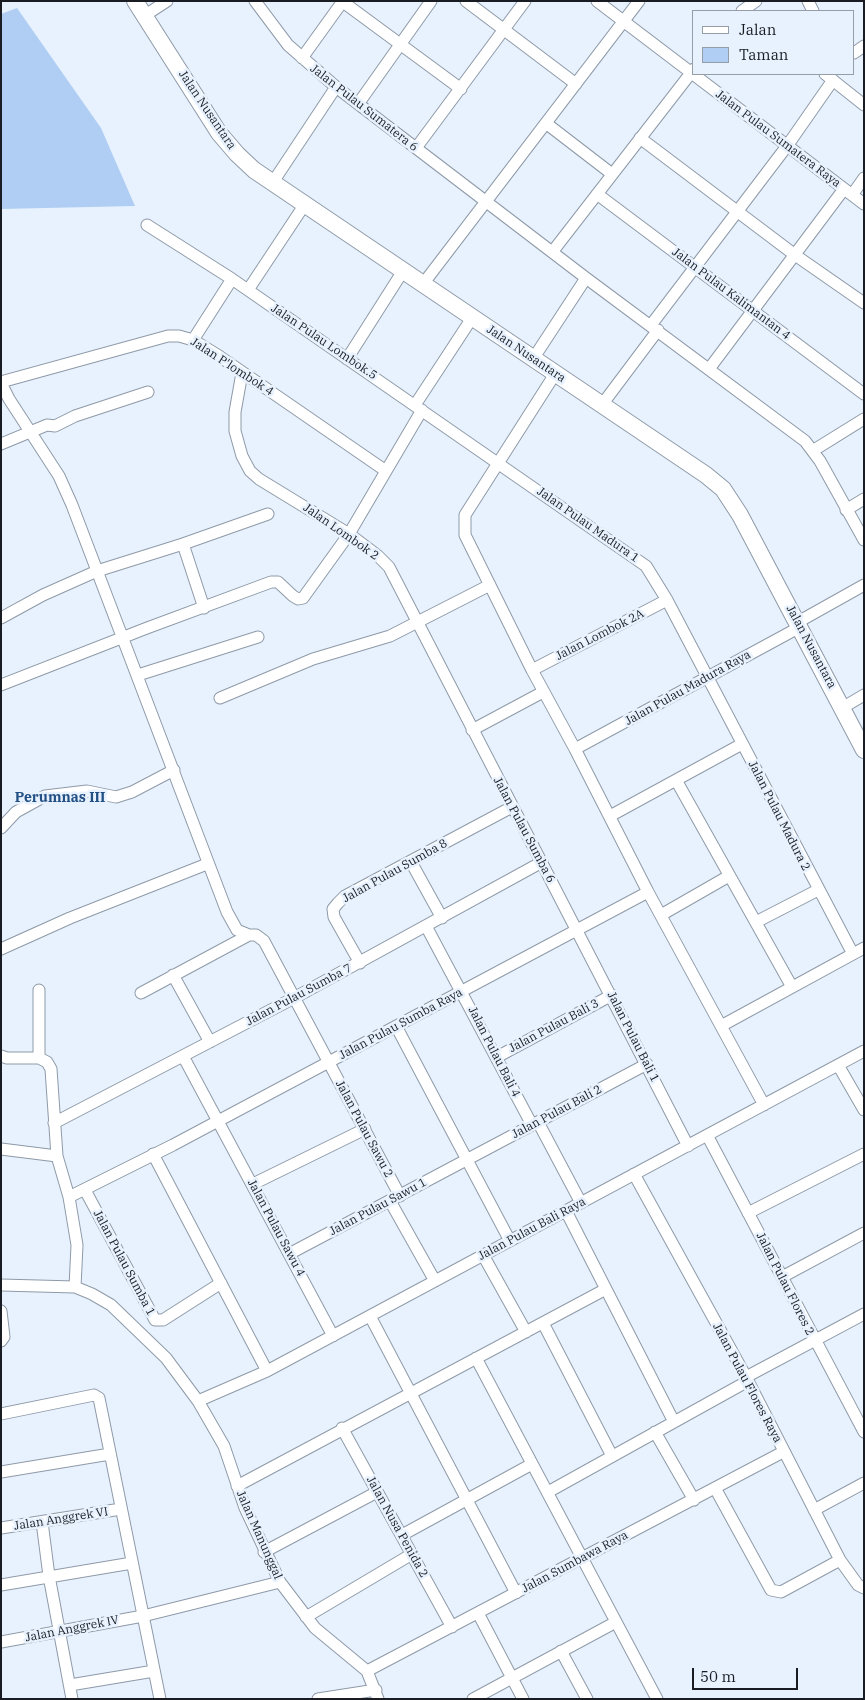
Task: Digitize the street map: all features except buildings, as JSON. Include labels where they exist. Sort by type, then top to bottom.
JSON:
[{"type":"street","name":"Jalan Nusantara","points":[[135,1],[228,144],[254,170],[601,406],[706,475],[723,489],[740,515],[842,708],[862,741]]},
{"type":"street","points":[[144,16],[167,1]]},
{"type":"street","points":[[358,104],[431,1]]},
{"type":"street","points":[[466,1],[576,84]]},
{"type":"street","points":[[416,148],[525,1]]},
{"type":"street","name":"Jalan Pulau Sumatera Raya","points":[[597,1],[692,71]]},
{"type":"street","points":[[423,284],[639,1]]},
{"type":"street","points":[[744,10],[756,1]]},
{"type":"street","name":"Jalan Pulau Sumatera 6","points":[[256,2],[270,24],[302,58],[336,87],[586,278],[765,410],[814,450]]},
{"type":"street","points":[[302,58],[343,2],[462,88]]},
{"type":"street","points":[[553,251],[692,71]]},
{"type":"street","name":"Jalan Pulau Sumatera Raya","points":[[697,75],[864,204]]},
{"type":"street","points":[[601,406],[695,267],[736,210],[787,146],[829,77],[864,104]]},
{"type":"street","points":[[273,182],[336,87]]},
{"type":"street","points":[[547,124],[612,174]]},
{"type":"street","points":[[640,138],[795,255],[864,303]]},
{"type":"street","points":[[709,369],[795,255],[848,192],[864,178]]},
{"type":"street","name":"Jalan Pulau Kalimantan 4","points":[[597,194],[864,394]]},
{"type":"street","points":[[248,290],[305,204]]},
{"type":"street","name":"Jalan Pulau Lombok.5","points":[[147,225],[232,278],[498,462]]},
{"type":"street","points":[[347,359],[403,271]]},
{"type":"street","points":[[193,340],[232,278]]},
{"type":"street","points":[[533,359],[586,278]]},
{"type":"street","points":[[1,685],[271,582],[278,582],[298,599],[303,598],[349,534],[386,471],[419,408],[472,318]]},
{"type":"street","name":"Jalan P'lombok 4","points":[[1,382],[168,336],[179,336],[193,340],[386,471]]},
{"type":"street","name":"Jalan Lombok 2","points":[[242,373],[235,412],[235,431],[242,456],[250,470],[259,479],[349,534],[378,556],[389,568],[472,730]]},
{"type":"street","points":[[555,374],[464,515],[465,535],[532,670],[575,749],[648,892],[764,1105]]},
{"type":"street","name":"Jalan Pulau Sawu 2","points":[[1,382],[9,399],[59,476],[86,539],[231,922],[237,930],[249,935],[256,935],[264,941],[365,1129],[434,1281]]},
{"type":"street","points":[[1,444],[48,424],[55,426],[75,416],[148,392]]},
{"type":"street","points":[[864,418],[814,450],[864,540]]},
{"type":"street","name":"Jalan Pulau Madura 1","points":[[498,462],[646,566],[667,600],[707,678]]},
{"type":"street","points":[[846,510],[864,499]]},
{"type":"street","points":[[1,618],[43,595],[97,571],[183,544],[268,514]]},
{"type":"street","points":[[183,544],[204,608]]},
{"type":"street","name":"Jalan Pulau Madura Raya","points":[[575,749],[707,678],[864,584]]},
{"type":"street","points":[[220,698],[313,659],[373,643],[417,624],[490,585]]},
{"type":"street","name":"Jalan Lombok 2A","points":[[532,670],[667,600]]},
{"type":"street","points":[[138,675],[258,637]]},
{"type":"street","name":"Jalan Pulau Madura 2","points":[[707,678],[853,954]]},
{"type":"street","points":[[472,730],[544,692]]},
{"type":"street","points":[[842,708],[864,695]]},
{"type":"street","name":"Jalan Pulau Sumba 6","points":[[472,730],[577,930]]},
{"type":"street","points":[[610,816],[742,744]]},
{"type":"street","points":[[1,828],[16,812],[45,796],[87,791],[116,797],[132,792],[174,770]]},
{"type":"street","points":[[676,780],[792,987]]},
{"type":"street","name":"Jalan Pulau Sumba 8","points":[[360,963],[334,917],[333,909],[345,896],[512,807]]},
{"type":"street","points":[[410,862],[442,918]]},
{"type":"street","name":"Jalan Pulau Sumba 7","points":[[54,1123],[360,963],[542,862]]},
{"type":"street","points":[[1,949],[70,918],[208,864]]},
{"type":"street","points":[[661,916],[729,876]]},
{"type":"street","points":[[756,922],[818,890]]},
{"type":"street","name":"Jalan Pulau Sumba Raya","points":[[69,1197],[219,1120],[648,892]]},
{"type":"street","name":"Jalan Pulau Bali 4","points":[[426,926],[497,1058],[582,1203]]},
{"type":"street","name":"Jalan Pulau Bali 1","points":[[577,930],[688,1146]]},
{"type":"street","points":[[141,993],[249,935]]},
{"type":"street","points":[[721,1026],[864,948]]},
{"type":"street","points":[[174,975],[210,1042]]},
{"type":"street","points":[[39,990],[39,1058]]},
{"type":"street","name":"Jalan Pulau Bali 3","points":[[497,1058],[612,995]]},
{"type":"street","points":[[396,1026],[510,1241]]},
{"type":"street","name":"Jalan Pulau Bali Raya","points":[[198,1402],[268,1371],[864,1051]]},
{"type":"street","points":[[1,1056],[7,1058],[39,1058],[47,1062],[51,1069],[57,1156],[69,1197],[77,1245],[75,1288],[1,1285]]},
{"type":"street","name":"Jalan Pulau Sawu 4","points":[[183,1056],[219,1120],[333,1336]]},
{"type":"street","name":"Jalan Pulau Bali 2","points":[[467,1160],[647,1064]]},
{"type":"street","points":[[838,1065],[864,1110]]},
{"type":"street","points":[[253,1184],[365,1129]]},
{"type":"street","name":"Jalan Pulau Flores 2","points":[[707,1135],[814,1341],[864,1432]]},
{"type":"street","points":[[1,1149],[57,1156]]},
{"type":"street","points":[[153,1154],[268,1371]]},
{"type":"street","points":[[748,1213],[864,1154]]},
{"type":"street","name":"Jalan Pulau Sawu 1","points":[[289,1254],[467,1160]]},
{"type":"street","name":"Jalan Pulau Flores Raya","points":[[634,1174],[747,1379],[840,1560],[858,1585],[864,1588]]},
{"type":"street","name":"Jalan Pulau Sumba 1","points":[[85,1190],[155,1320],[163,1320],[221,1283]]},
{"type":"street","points":[[566,1211],[674,1422]]},
{"type":"street","points":[[782,1277],[864,1234]]},
{"type":"street","points":[[483,1255],[526,1332]]},
{"type":"street","name":"Jalan Manunggal","points":[[75,1288],[92,1294],[111,1305],[166,1358],[198,1402],[224,1446],[237,1486],[264,1552],[280,1582],[306,1616],[329,1641],[367,1672],[377,1694]]},
{"type":"street","points":[[237,1486],[342,1428],[606,1289]]},
{"type":"street","points":[[1,1311],[4,1337],[1,1341]]},
{"type":"street","points":[[548,1492],[864,1314]]},
{"type":"street","points":[[370,1316],[516,1593]]},
{"type":"street","points":[[543,1323],[612,1456]]},
{"type":"street","points":[[476,1358],[657,1699]]},
{"type":"street","points":[[1,1414],[96,1395],[100,1400],[160,1699]]},
{"type":"street","name":"Jalan Nusa Penida 2","points":[[342,1428],[452,1627]]},
{"type":"street","points":[[655,1432],[694,1500]]},
{"type":"street","name":"Jalan Sumbawa Raya","points":[[367,1672],[783,1452]]},
{"type":"street","points":[[1,1472],[110,1454]]},
{"type":"street","points":[[402,1536],[532,1464]]},
{"type":"street","points":[[814,1510],[864,1483]]},
{"type":"street","points":[[715,1488],[771,1590],[780,1592],[840,1560]]},
{"type":"street","points":[[264,1552],[377,1492]]},
{"type":"street","name":"Jalan Anggrek VI","points":[[1,1528],[121,1510]]},
{"type":"street","points":[[42,1522],[49,1576],[72,1699]]},
{"type":"street","points":[[306,1616],[412,1554]]},
{"type":"street","points":[[1,1585],[132,1563]]},
{"type":"street","name":"Jalan Anggrek IV","points":[[1,1642],[143,1616],[280,1582]]},
{"type":"street","points":[[478,1613],[523,1699]]},
{"type":"street","points":[[473,1699],[616,1622]]},
{"type":"street","points":[[561,1651],[587,1699]]},
{"type":"street","points":[[70,1685],[154,1671]]},
{"type":"street","points":[[318,1699],[377,1694]]},
{"type":"green space","points":[[17,8],[101,128],[135,206],[1,209],[1,14]]},
{"type":"district","name":"Perumnas III","points":[[60,798]]}]
